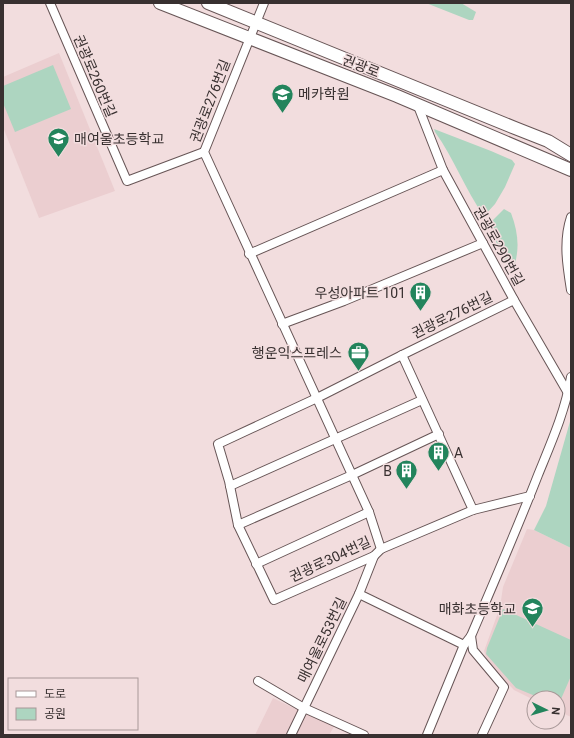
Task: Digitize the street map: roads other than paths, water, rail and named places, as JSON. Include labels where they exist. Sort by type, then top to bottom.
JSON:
[{"type":"street","name":"권광로260번길","points":[[50,3],[127,181],[204,152]]},
{"type":"street","name":"권광로","points":[[160,3],[397,96],[549,162],[571,170]]},
{"type":"street","name":"권광로","points":[[208,3],[550,143],[571,150]]},
{"type":"street","name":"권광로276번길","points":[[264,3],[204,152],[249,254],[369,512],[381,549]]},
{"type":"street","name":"권광로290번길","points":[[418,106],[443,170],[514,300],[568,393]]},
{"type":"street","name":"권광로","points":[[550,143],[571,155]]},
{"type":"street","name":"권광로","points":[[549,162],[571,179]]},
{"type":"street","points":[[249,254],[443,170]]},
{"type":"street","points":[[571,216],[568,226],[566,250],[571,290]]},
{"type":"street","points":[[282,324],[344,302],[483,243]]},
{"type":"street","name":"권광로276번길","points":[[238,525],[230,486],[218,444],[317,398],[514,300]]},
{"type":"street","points":[[402,355],[474,510]]},
{"type":"street","points":[[427,735],[530,496],[560,419],[571,377]]},
{"type":"street","points":[[230,486],[422,400]]},
{"type":"street","points":[[238,525],[352,475],[439,434]]},
{"type":"street","name":"권광로304번길","points":[[238,525],[274,600],[374,556],[381,549],[474,510],[530,496]]},
{"type":"street","points":[[256,564],[369,512]]},
{"type":"street","name":"매여울로53번길","points":[[291,735],[359,594],[374,556]]},
{"type":"street","points":[[359,594],[468,640],[473,650],[504,687],[482,735]]},
{"type":"street","points":[[258,681],[304,708],[364,735]]},
{"type":"place","name":"메카학원","points":[[283,114]]},
{"type":"place","name":"매여울초등학교","points":[[59,158]]},
{"type":"place","name":"우성아파트 101","points":[[421,312]]},
{"type":"place","name":"행운익스프레스","points":[[358,372]]},
{"type":"place","name":"A","points":[[439,472]]},
{"type":"place","name":"B","points":[[407,490]]},
{"type":"place","name":"매화초등학교","points":[[532,628]]}]
